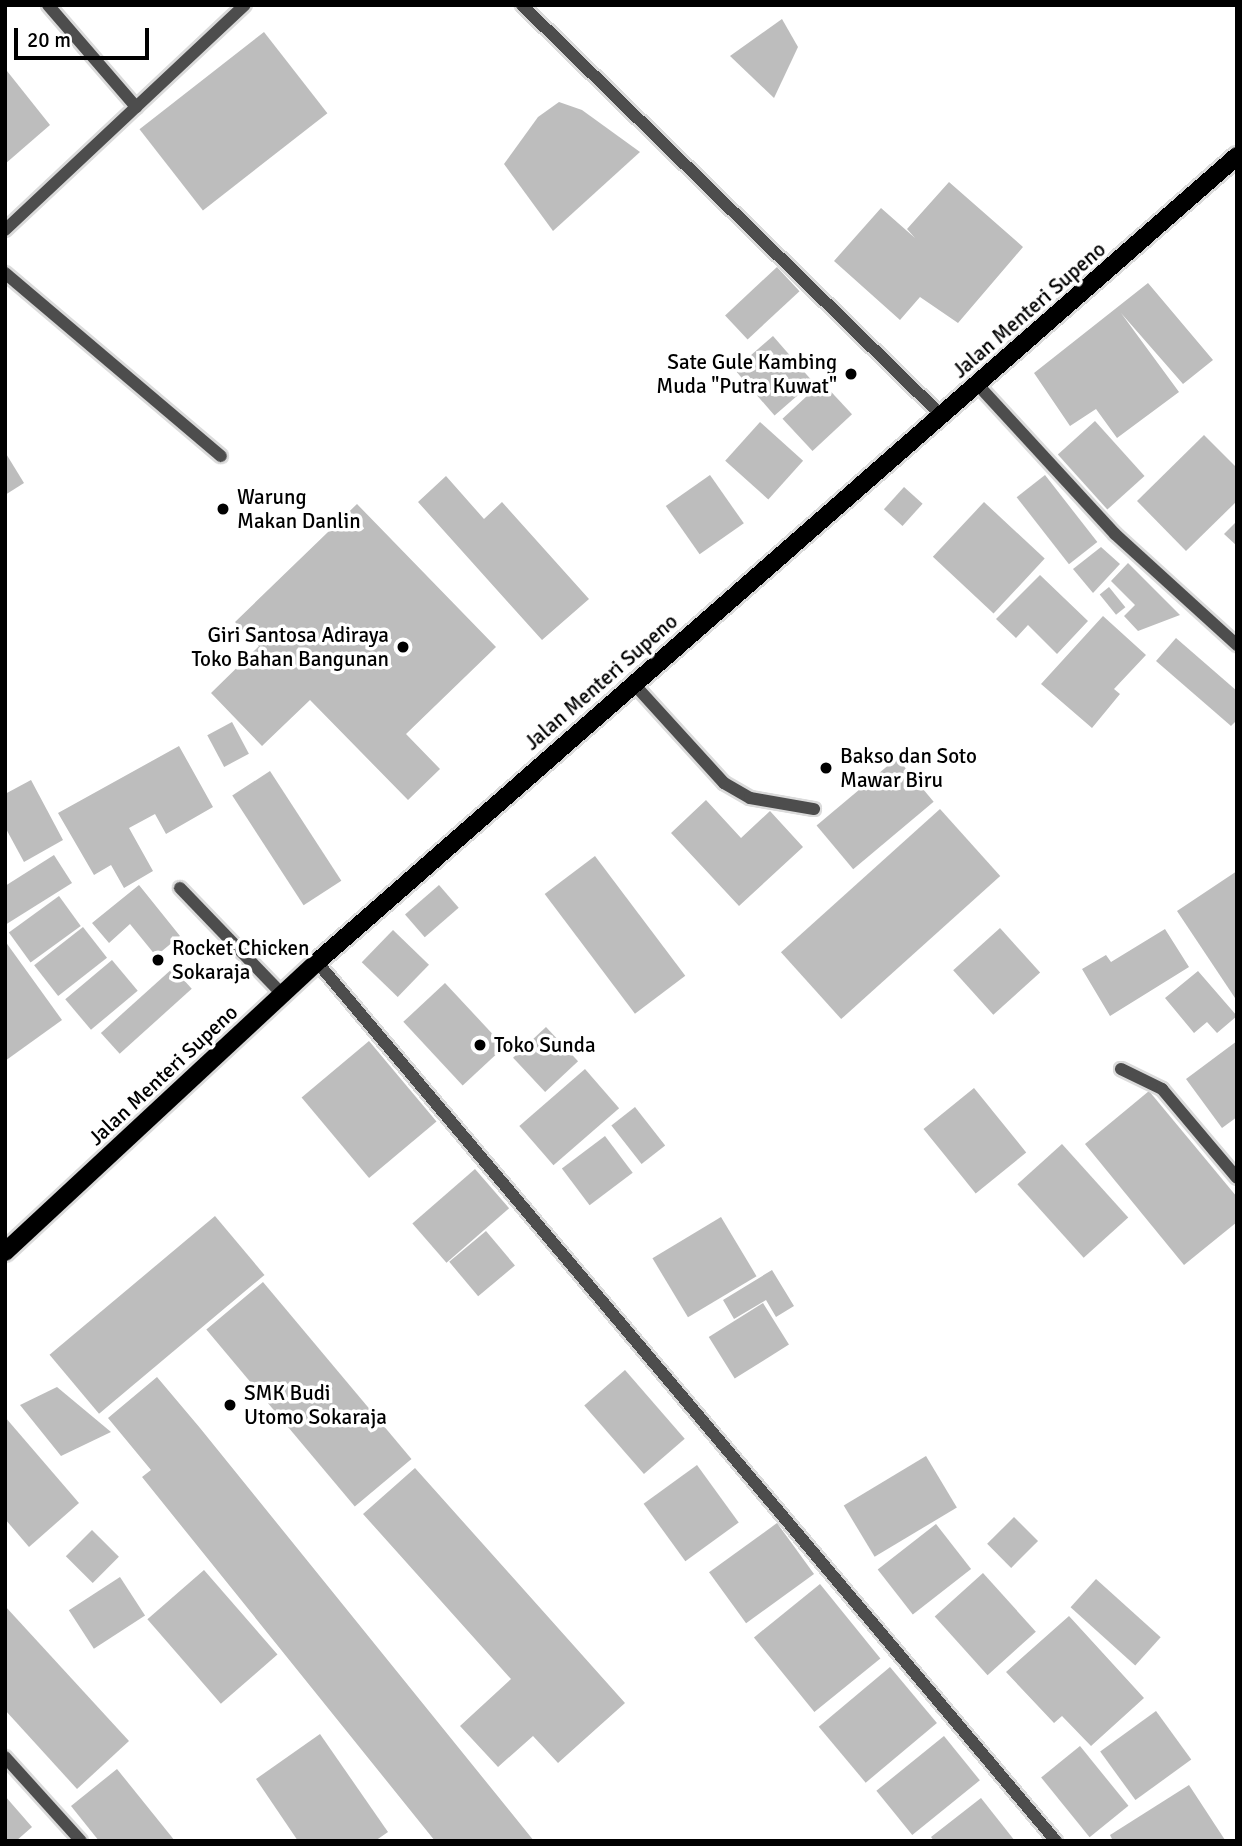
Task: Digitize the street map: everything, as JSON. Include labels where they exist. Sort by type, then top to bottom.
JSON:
[{"type":"main road","name":"Jalan Menteri Supeno","points":[[5,1252],[317,962],[1237,156]]},
{"type":"street","points":[[48,5],[136,107]]},
{"type":"street","points":[[5,230],[245,5]]},
{"type":"street","points":[[522,5],[942,416]]},
{"type":"street","points":[[5,272],[221,456]]},
{"type":"street","points":[[978,385],[1115,534],[1237,645]]},
{"type":"street","points":[[634,683],[724,783],[750,798],[814,809]]},
{"type":"street","points":[[180,888],[282,994]]},
{"type":"street","points":[[317,962],[1056,1841]]},
{"type":"street","points":[[1121,1069],[1162,1089],[1237,1178]]},
{"type":"street","points":[[5,1757],[81,1841]]},
{"type":"building","points":[[782,19],[798,47],[774,98],[730,56]]},
{"type":"building","points":[[264,32],[327,113],[203,210],[139,129]]},
{"type":"building","points":[[7,71],[50,125],[5,164],[5,72]]},
{"type":"building","points":[[559,102],[582,110],[640,152],[553,231],[504,164],[538,117]]},
{"type":"building","points":[[949,182],[1023,247],[958,323],[920,297],[900,320],[834,261],[881,208],[915,238],[907,229]]},
{"type":"building","points":[[777,267],[800,291],[748,340],[725,315]]},
{"type":"building","points":[[1148,283],[1213,360],[1183,384],[1121,313],[1179,392],[1117,438],[1096,409],[1070,426],[1034,373]]},
{"type":"building","points":[[773,336],[813,382],[775,415],[735,369]]},
{"type":"building","points":[[822,382],[852,414],[813,451],[783,419]]},
{"type":"building","points":[[1095,421],[1145,476],[1107,509],[1058,454]]},
{"type":"building","points":[[760,422],[803,461],[768,499],[725,461]]},
{"type":"building","points":[[1204,435],[1237,468],[1237,501],[1186,551],[1137,501]]},
{"type":"building","points":[[5,452],[24,483],[5,495]]},
{"type":"building","points":[[710,475],[744,523],[700,554],[666,506]]},
{"type":"building","points":[[1045,475],[1097,542],[1069,564],[1017,497]]},
{"type":"building","points":[[446,476],[484,519],[502,502],[589,599],[542,640],[418,502]]},
{"type":"building","points":[[904,487],[923,504],[903,526],[884,509]]},
{"type":"building","points":[[984,502],[1045,559],[994,613],[933,557]]},
{"type":"building","points":[[357,504],[496,647],[406,734],[440,769],[408,800],[310,700],[262,746],[211,693],[259,646],[235,622]]},
{"type":"building","points":[[1237,521],[1237,546],[1224,534]]},
{"type":"building","points":[[1101,547],[1120,564],[1093,593],[1073,569]]},
{"type":"building","points":[[1128,563],[1180,615],[1138,631],[1124,616],[1135,605],[1111,581]]},
{"type":"building","points":[[1040,575],[1088,621],[1057,654],[1028,625],[1016,638],[996,619]]},
{"type":"building","points":[[1109,587],[1125,607],[1116,615],[1100,595]]},
{"type":"building","points":[[1103,616],[1146,655],[1114,689],[1120,694],[1092,728],[1041,684]]},
{"type":"building","points":[[1176,638],[1237,691],[1237,720],[1231,726],[1156,661]]},
{"type":"building","points":[[232,722],[249,754],[224,767],[207,735]]},
{"type":"building","points":[[179,746],[213,807],[166,834],[155,814],[129,828],[153,871],[124,888],[111,865],[94,875],[58,813]]},
{"type":"building","points":[[897,758],[934,802],[853,869],[817,825]]},
{"type":"building","points":[[270,771],[341,881],[304,905],[232,796]]},
{"type":"building","points":[[31,780],[63,840],[24,862],[5,827],[5,794]]},
{"type":"building","points":[[706,800],[741,838],[770,811],[803,847],[739,906],[671,833]]},
{"type":"building","points":[[940,809],[1000,876],[841,1019],[781,952]]},
{"type":"building","points":[[54,855],[72,883],[5,925],[5,886]]},
{"type":"building","points":[[595,856],[685,976],[635,1014],[545,894]]},
{"type":"building","points":[[1237,871],[1237,1001],[1177,911]]},
{"type":"building","points":[[139,885],[180,936],[156,956],[130,924],[109,943],[92,923]]},
{"type":"building","points":[[439,885],[459,908],[425,937],[405,915]]},
{"type":"building","points":[[59,896],[81,926],[31,962],[9,932]]},
{"type":"building","points":[[83,927],[107,958],[58,996],[34,965]]},
{"type":"building","points":[[1000,928],[1040,973],[993,1015],[953,970]]},
{"type":"building","points":[[1165,929],[1189,967],[1110,1016],[1082,969],[1106,955],[1111,962]]},
{"type":"building","points":[[393,930],[429,965],[398,997],[362,962]]},
{"type":"building","points":[[5,941],[62,1020],[5,1061]]},
{"type":"building","points":[[112,960],[138,991],[91,1030],[65,999]]},
{"type":"building","points":[[173,968],[192,989],[120,1054],[101,1033]]},
{"type":"building","points":[[1198,971],[1237,1016],[1217,1033],[1207,1022],[1194,1033],[1165,998]]},
{"type":"building","points":[[445,983],[504,1047],[463,1086],[403,1022]]},
{"type":"building","points":[[546,1027],[578,1061],[545,1092],[513,1058]]},
{"type":"building","points":[[369,1041],[436,1121],[369,1178],[302,1098]]},
{"type":"building","points":[[1237,1041],[1237,1117],[1222,1128],[1186,1079]]},
{"type":"building","points":[[585,1069],[619,1108],[553,1165],[519,1126]]},
{"type":"building","points":[[974,1088],[1026,1153],[976,1193],[923,1129]]},
{"type":"building","points":[[1149,1091],[1237,1197],[1237,1222],[1184,1265],[1085,1144]]},
{"type":"building","points":[[635,1107],[665,1146],[642,1164],[611,1125]]},
{"type":"building","points":[[605,1136],[633,1173],[590,1205],[562,1168]]},
{"type":"building","points":[[1062,1144],[1128,1218],[1084,1258],[1017,1184]]},
{"type":"building","points":[[475,1169],[509,1208],[446,1263],[412,1223]]},
{"type":"building","points":[[215,1216],[264,1275],[99,1414],[50,1355]]},
{"type":"building","points":[[721,1217],[757,1276],[688,1317],[652,1258]]},
{"type":"building","points":[[486,1231],[515,1265],[478,1296],[449,1262]]},
{"type":"building","points":[[772,1270],[794,1306],[776,1317],[766,1300],[734,1319],[723,1300]]},
{"type":"building","points":[[263,1282],[411,1459],[355,1507],[206,1330]]},
{"type":"building","points":[[763,1303],[789,1345],[735,1378],[709,1337]]},
{"type":"building","points":[[625,1370],[685,1439],[644,1474],[584,1405]]},
{"type":"building","points":[[157,1377],[534,1841],[435,1841],[142,1477],[151,1470],[108,1418]]},
{"type":"building","points":[[57,1387],[111,1432],[61,1456],[20,1405]]},
{"type":"building","points":[[5,1417],[79,1503],[29,1547],[5,1519]]},
{"type":"building","points":[[926,1456],[957,1507],[875,1557],[844,1505]]},
{"type":"building","points":[[697,1465],[739,1522],[685,1561],[644,1504]]},
{"type":"building","points":[[415,1468],[625,1703],[558,1763],[533,1736],[498,1767],[460,1726],[511,1679],[363,1514]]},
{"type":"building","points":[[1014,1517],[1038,1541],[1011,1568],[987,1544]]},
{"type":"building","points":[[777,1523],[814,1574],[746,1623],[709,1572]]},
{"type":"building","points":[[936,1524],[971,1569],[913,1614],[878,1570]]},
{"type":"building","points":[[92,1530],[119,1557],[93,1583],[66,1556]]},
{"type":"building","points":[[204,1570],[277,1655],[221,1704],[147,1619]]},
{"type":"building","points":[[983,1573],[1036,1632],[988,1675],[935,1616]]},
{"type":"building","points":[[120,1577],[145,1616],[94,1649],[69,1610]]},
{"type":"building","points":[[1096,1579],[1161,1637],[1135,1665],[1071,1607]]},
{"type":"building","points":[[820,1584],[880,1659],[814,1712],[754,1637]]},
{"type":"building","points":[[5,1606],[129,1741],[77,1789],[5,1710]]},
{"type":"building","points":[[1069,1616],[1144,1698],[1091,1746],[1062,1716],[1054,1723],[1006,1672]]},
{"type":"building","points":[[890,1667],[937,1723],[866,1783],[819,1727]]},
{"type":"building","points":[[1156,1711],[1191,1760],[1135,1800],[1100,1752]]},
{"type":"building","points":[[320,1734],[388,1832],[375,1841],[298,1841],[256,1779]]},
{"type":"building","points":[[944,1736],[980,1780],[912,1835],[876,1791]]},
{"type":"building","points":[[1080,1746],[1128,1806],[1090,1837],[1041,1777]]},
{"type":"building","points":[[117,1769],[175,1841],[99,1841],[71,1806]]},
{"type":"building","points":[[1189,1785],[1225,1840],[1113,1841],[1110,1835]]},
{"type":"building","points":[[5,1796],[32,1827],[16,1841],[5,1841]]},
{"type":"building","points":[[981,1798],[1015,1841],[934,1841],[931,1837]]},
{"type":"place","name":"Sate Gule Kambing Muda \"Putra Kuwat\"","points":[[851,374]]},
{"type":"place","name":"Warung Makan Danlin","points":[[223,509]]},
{"type":"place","name":"Giri Santosa Adiraya Toko Bahan Bangunan","points":[[403,647]]},
{"type":"place","name":"Bakso dan Soto Mawar Biru","points":[[826,768]]},
{"type":"place","name":"Rocket Chicken Sokaraja","points":[[158,960]]},
{"type":"place","name":"Toko Sunda","points":[[480,1045]]},
{"type":"place","name":"SMK Budi Utomo Sokaraja","points":[[230,1405]]}]
